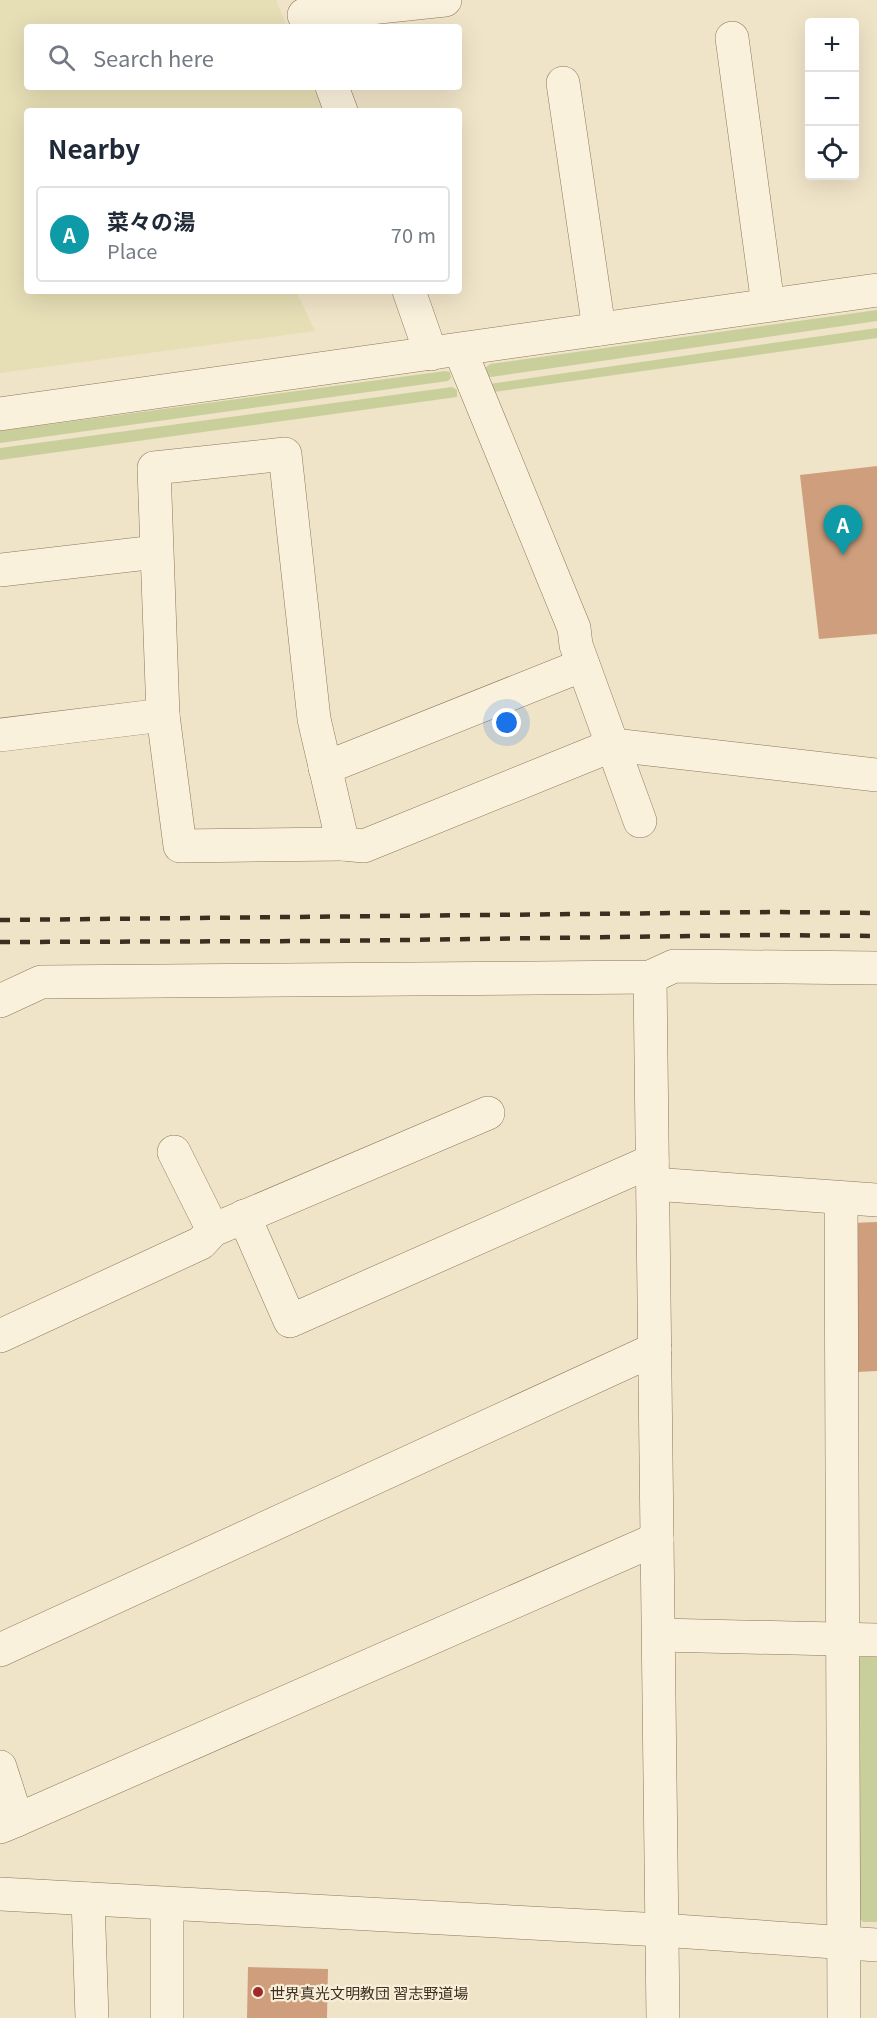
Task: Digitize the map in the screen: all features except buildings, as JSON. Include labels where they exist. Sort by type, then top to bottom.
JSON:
[{"type":"street","points":[[304,14],[445,0]]},
{"type":"street","points":[[732,38],[768,305]]},
{"type":"street","points":[[563,83],[599,329]]},
{"type":"street","points":[[333,90],[340,108]]},
{"type":"street","points":[[0,414],[877,290]]},
{"type":"street","points":[[411,294],[446,352],[574,628],[576,645],[640,821]]},
{"type":"street","points":[[343,844],[314,719],[285,454],[154,468],[163,715],[180,846],[343,844],[364,846],[613,745],[877,775]]},
{"type":"street","points":[[0,570],[156,552]]},
{"type":"street","points":[[325,768],[583,665]]},
{"type":"street","points":[[0,735],[163,715]]},
{"type":"street","points":[[0,1001],[41,982],[650,977],[674,966],[877,968]]},
{"type":"street","points":[[650,977],[663,2018]]},
{"type":"street","points":[[0,1336],[201,1244],[213,1230],[488,1113]]},
{"type":"street","points":[[174,1152],[213,1230]]},
{"type":"street","points":[[244,1216],[290,1321],[652,1173],[841,1198],[877,1200]]},
{"type":"street","points":[[841,1198],[844,2018]]},
{"type":"street","points":[[0,1650],[655,1349]]},
{"type":"street","points":[[0,1767],[8,1824],[657,1539]]},
{"type":"street","points":[[659,1635],[877,1640]]},
{"type":"street","points":[[0,1894],[661,1930],[877,1946]]},
{"type":"street","points":[[88,1899],[92,2018]]},
{"type":"street","points":[[166,1904],[167,2018]]},
{"type":"shaded area","points":[[0,0],[276,0],[286,24],[24,24],[24,90],[314,90],[322,108],[24,108],[24,294],[297,294],[315,331],[0,373]]},
{"type":"green space","points":[[877,310],[877,321],[486,376],[485,368],[490,364]]},
{"type":"green space","points":[[877,328],[877,338],[494,392],[489,384]]},
{"type":"green space","points":[[450,372],[451,378],[448,381],[0,443],[0,431]]},
{"type":"green space","points":[[452,387],[457,390],[457,397],[0,460],[0,448]]},
{"type":"green space","points":[[861,1657],[877,1657],[877,1922],[863,1922],[847,1906],[846,1671]]},
{"type":"railway","points":[[0,920],[775,912],[877,913]]},
{"type":"railway","points":[[0,942],[877,936]]},
{"type":"place","name":"菜々の湯","points":[[843,555]]},
{"type":"place","name":"世界真光文明教団 習志野道場","points":[[258,1992]]}]
